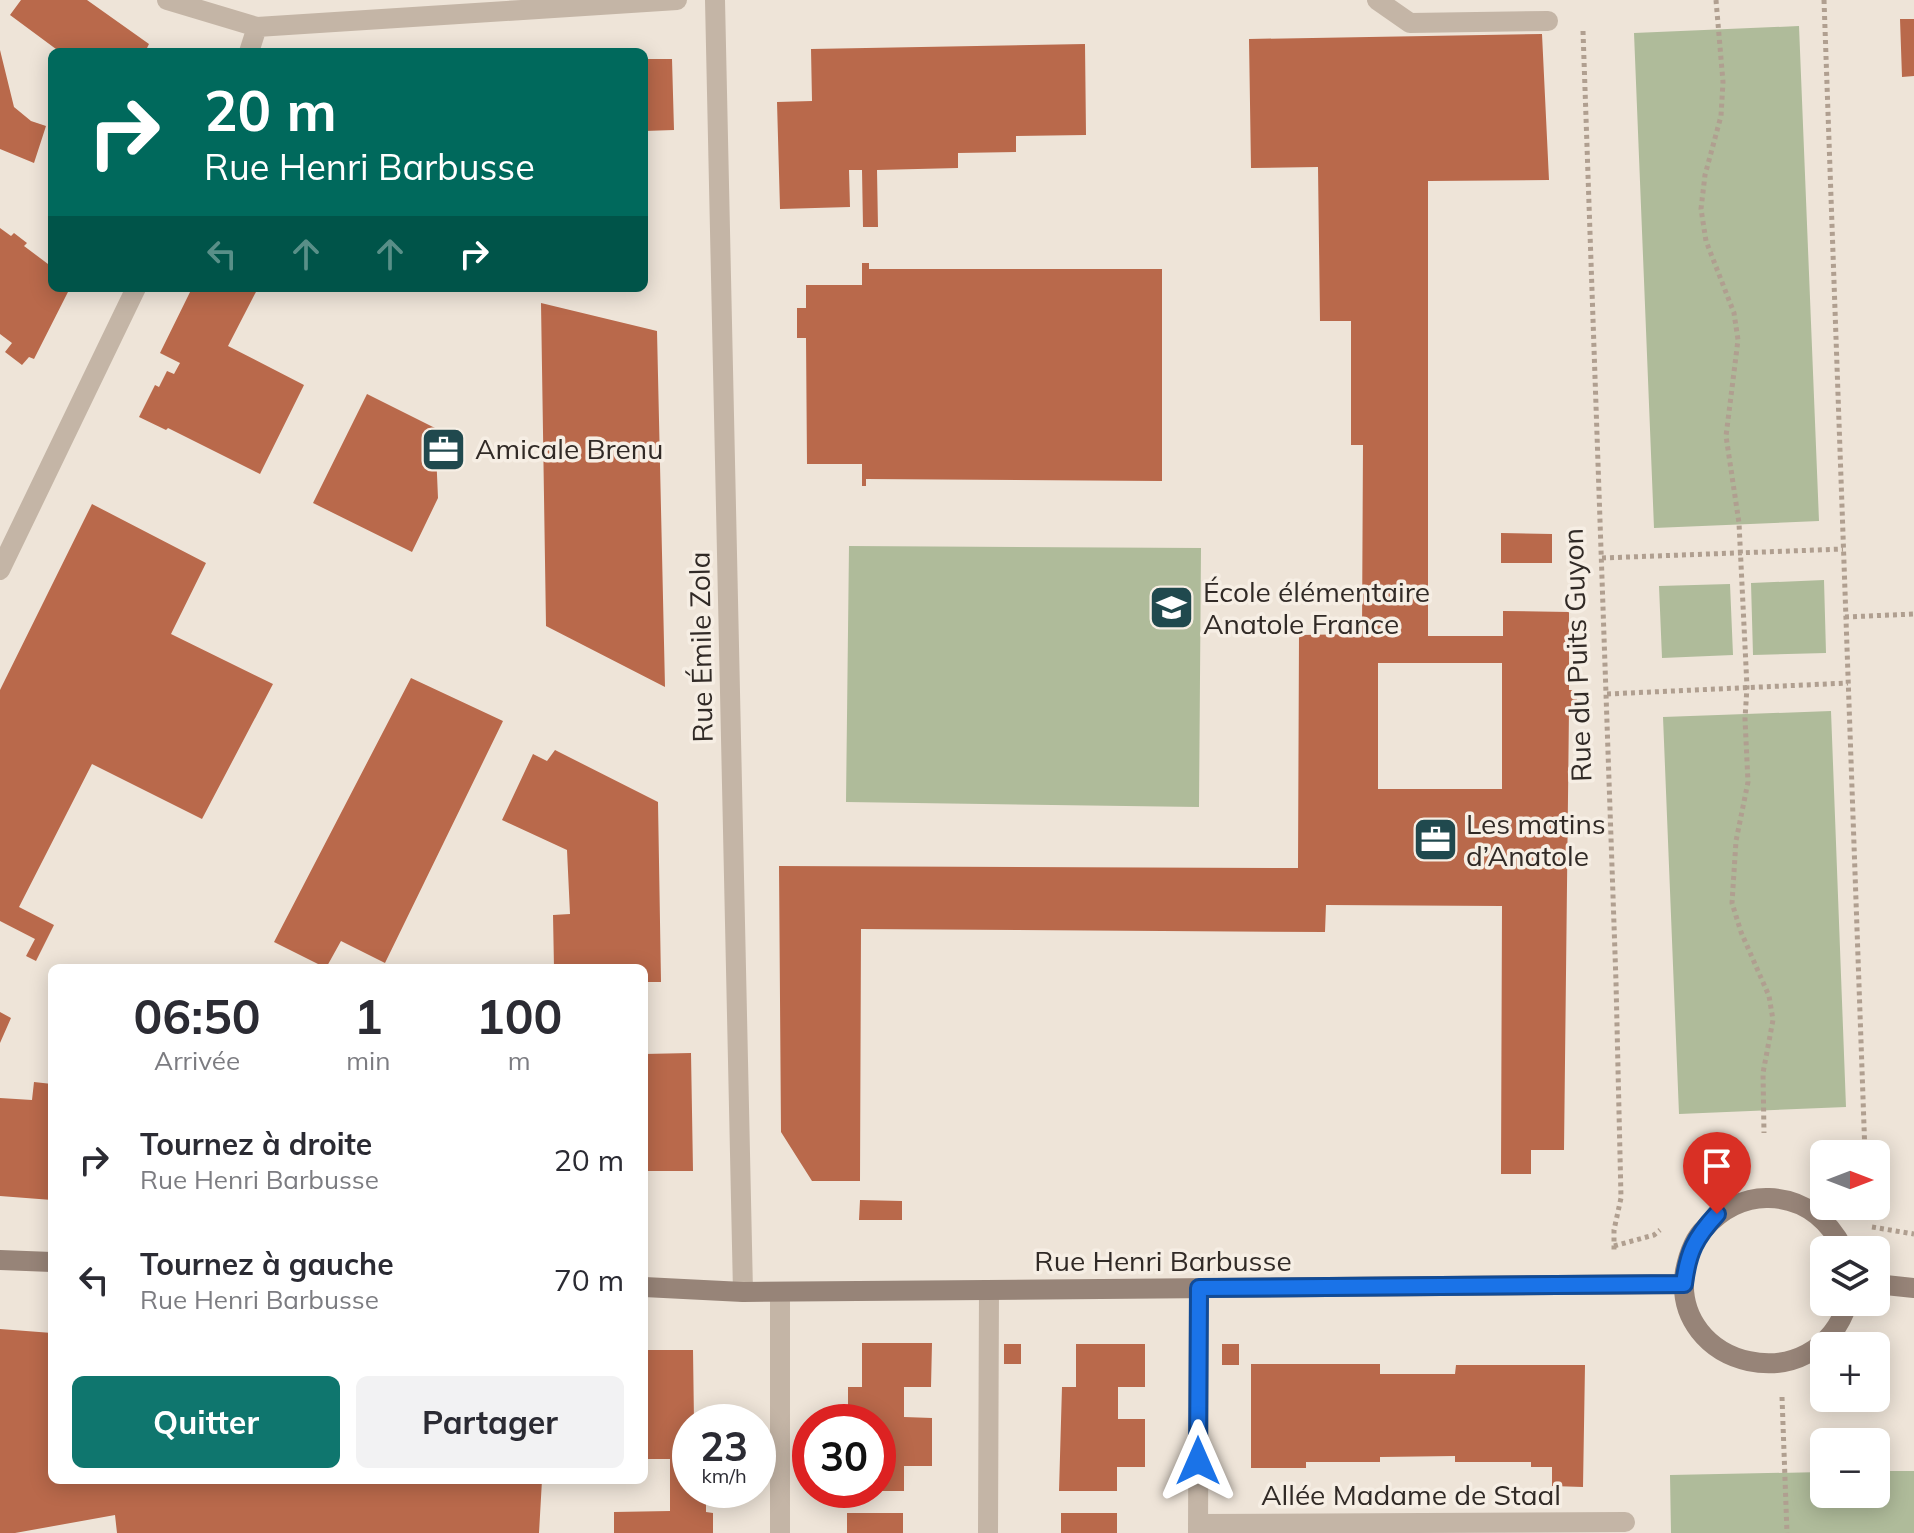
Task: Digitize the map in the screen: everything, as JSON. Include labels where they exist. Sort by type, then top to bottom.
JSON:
[{"type":"street","points":[[167,0],[257,27],[677,0]]},
{"type":"street","name":"Rue Émile Zola","points":[[715,0],[743,1292]]},
{"type":"street","points":[[1377,0],[1410,23],[1548,21]]},
{"type":"street","points":[[250,48],[257,27]]},
{"type":"street","points":[[0,570],[134,292]]},
{"type":"street","points":[[1837,1236],[1816,1213],[1792,1201],[1766,1197],[1740,1202],[1717,1214],[1699,1234],[1688,1258],[1684,1284],[1689,1311],[1704,1335],[1726,1354],[1752,1363],[1780,1364],[1802,1357],[1822,1345],[1842,1316]]},
{"type":"street","points":[[0,1260],[48,1262]]},
{"type":"street","name":"Rue Henri Barbusse","points":[[648,1287],[780,1292],[1684,1284]]},
{"type":"street","points":[[1890,1285],[1914,1288]]},
{"type":"street","points":[[1198,1528],[1199,1288]]},
{"type":"street","points":[[988,1533],[989,1290]]},
{"type":"street","points":[[780,1292],[780,1533]]},
{"type":"street","name":"Allée Madame de Staal","points":[[1198,1528],[1625,1522]]},
{"type":"path","points":[[1716,0],[1723,82],[1721,116],[1705,175],[1701,209],[1706,241],[1734,313],[1738,340],[1726,436],[1739,523],[1748,782],[1736,841],[1732,903],[1769,996],[1773,1020],[1763,1073],[1764,1133]]},
{"type":"path","points":[[1824,0],[1864,1140]]},
{"type":"path","name":"Rue du Puits Guyon","points":[[1583,22],[1621,1198],[1614,1230],[1614,1285]]},
{"type":"path","points":[[1602,558],[1843,549]]},
{"type":"path","points":[[1845,617],[1914,614]]},
{"type":"path","points":[[1607,694],[1848,683]]},
{"type":"path","points":[[1869,1220],[1873,1229],[1914,1234]]},
{"type":"path","points":[[1601,1248],[1654,1235],[1666,1226]]},
{"type":"path","points":[[1780,1364],[1787,1473],[1787,1533]]},
{"type":"green space","points":[[1799,26],[1819,521],[1654,528],[1634,33]]},
{"type":"green space","points":[[849,546],[1201,548],[1199,807],[846,802]]},
{"type":"green space","points":[[1824,580],[1826,653],[1753,655],[1751,583]]},
{"type":"green space","points":[[1730,584],[1733,655],[1662,658],[1659,586]]},
{"type":"green space","points":[[1831,711],[1846,1107],[1679,1114],[1663,717]]},
{"type":"green space","points":[[1890,1471],[1914,1471],[1914,1533],[1671,1533],[1670,1475],[1810,1472],[1810,1508],[1890,1508]]},
{"type":"building","points":[[21,0],[87,0],[149,44],[147,48],[55,48],[10,15]]},
{"type":"building","points":[[1900,19],[1914,19],[1914,76],[1902,77]]},
{"type":"building","points":[[1542,34],[1549,180],[1428,181],[1428,636],[1503,636],[1503,611],[1569,612],[1569,690],[1577,690],[1577,709],[1569,709],[1564,1150],[1531,1150],[1531,1174],[1501,1174],[1502,906],[1326,905],[1325,932],[861,929],[860,1181],[812,1181],[781,1132],[779,866],[1298,868],[1299,635],[1362,634],[1363,445],[1351,445],[1351,321],[1320,321],[1318,167],[1251,168],[1249,39]],"holes":[[[1378,663],[1502,663],[1502,789],[1378,789]]]},
{"type":"building","points":[[1085,44],[1086,135],[1016,136],[1016,152],[958,153],[958,168],[877,170],[878,227],[863,227],[862,170],[849,170],[850,207],[780,209],[777,102],[812,101],[811,49]]},
{"type":"building","points":[[0,50],[14,107],[31,121],[46,126],[34,163],[0,149]]},
{"type":"building","points":[[648,59],[672,59],[674,130],[648,131]]},
{"type":"building","points":[[0,228],[11,236],[14,233],[27,243],[24,246],[48,264],[48,292],[68,292],[34,359],[29,357],[22,365],[5,352],[12,343],[0,334]]},
{"type":"building","points":[[862,263],[869,263],[869,269],[1162,269],[1162,481],[866,479],[866,486],[862,486],[862,464],[807,464],[806,338],[797,338],[797,308],[806,308],[806,285],[862,285]]},
{"type":"building","points":[[190,292],[256,292],[228,346],[304,385],[260,474],[168,428],[166,430],[139,417],[155,385],[159,387],[167,371],[174,374],[180,363],[160,353]]},
{"type":"building","points":[[541,303],[657,331],[665,687],[546,626]]},
{"type":"building","points":[[367,394],[435,428],[438,498],[412,552],[313,503]]},
{"type":"building","points":[[92,504],[206,563],[171,634],[273,684],[202,819],[92,764],[19,907],[54,925],[36,961],[26,956],[35,939],[0,921],[0,690]]},
{"type":"building","points":[[1501,533],[1552,534],[1552,563],[1501,563]]},
{"type":"building","points":[[411,678],[503,721],[385,963],[341,941],[328,964],[318,964],[274,942]]},
{"type":"building","points":[[555,750],[658,802],[661,982],[648,982],[648,964],[554,964],[553,915],[570,914],[567,850],[502,820],[533,754],[547,761]]},
{"type":"building","points":[[0,1012],[11,1018],[0,1043]]},
{"type":"building","points":[[691,1053],[693,1171],[648,1171],[648,1054]]},
{"type":"building","points":[[34,1082],[48,1084],[48,1200],[0,1196],[0,1098],[32,1100]]},
{"type":"building","points":[[860,1200],[902,1201],[902,1220],[859,1220]]},
{"type":"building","points":[[0,1329],[48,1333],[48,1484],[542,1484],[539,1533],[117,1533],[115,1515],[0,1533]]},
{"type":"building","points":[[862,1343],[932,1343],[931,1387],[904,1387],[904,1417],[932,1418],[932,1466],[904,1466],[904,1491],[896,1491],[896,1404],[848,1404],[848,1387],[862,1387]]},
{"type":"building","points":[[1004,1344],[1021,1344],[1021,1364],[1004,1364]]},
{"type":"building","points":[[1076,1344],[1145,1344],[1145,1387],[1118,1387],[1118,1419],[1145,1419],[1145,1467],[1117,1467],[1117,1491],[1059,1491],[1062,1387],[1076,1387]]},
{"type":"building","points":[[1222,1344],[1239,1344],[1239,1365],[1222,1365]]},
{"type":"building","points":[[648,1350],[693,1350],[694,1404],[672,1404],[672,1508],[706,1508],[706,1512],[713,1513],[713,1533],[614,1533],[614,1512],[670,1511],[670,1459],[648,1459]]},
{"type":"building","points":[[1251,1364],[1380,1364],[1380,1374],[1455,1374],[1456,1365],[1585,1365],[1583,1487],[1552,1486],[1552,1467],[1531,1467],[1531,1462],[1455,1462],[1455,1456],[1380,1457],[1380,1462],[1306,1462],[1306,1468],[1251,1468]]},
{"type":"building","points":[[847,1513],[903,1513],[903,1533],[847,1533]]},
{"type":"building","points":[[1061,1513],[1117,1513],[1117,1533],[1061,1533]]},
{"type":"place","name":"Amicale Brenu","points":[[444,449]]},
{"type":"place","name":"École élémentaire Anatole France","points":[[1172,608]]},
{"type":"place","name":"Les matins d’Anatole","points":[[1435,840]]},
{"type":"route","points":[[1198,1461],[1199,1288],[1684,1284],[1688,1258],[1699,1234],[1717,1214]]}]
